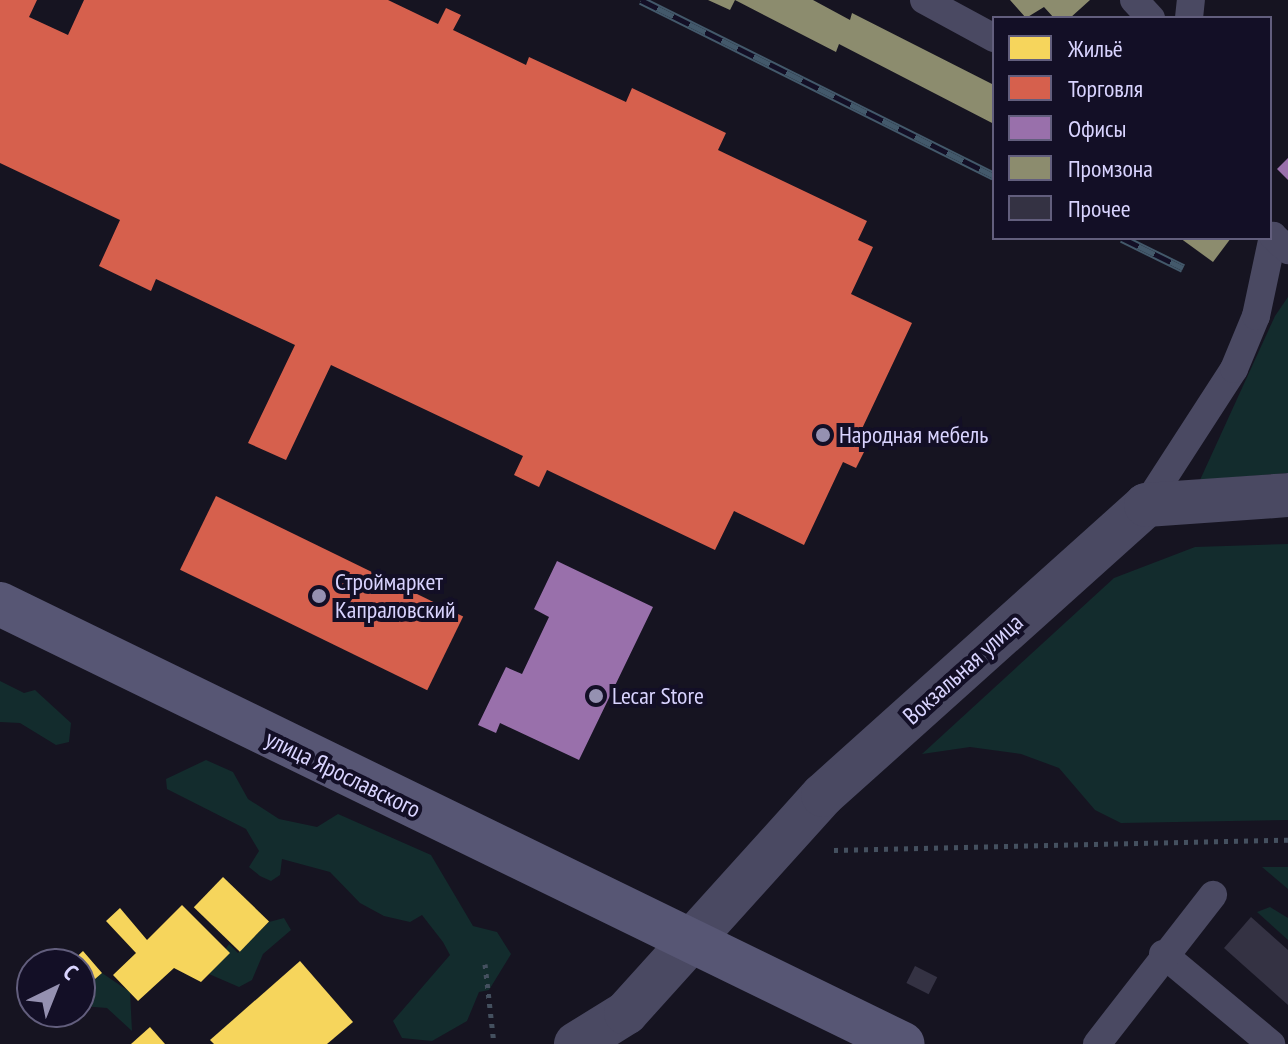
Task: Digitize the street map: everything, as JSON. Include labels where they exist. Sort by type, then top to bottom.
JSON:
[{"type":"street","points":[[1146,505],[1288,495]]},
{"type":"street","name":"Вокзальная улица","points":[[687,943],[769,853],[1146,505]]},
{"type":"street","name":"улица Ярославского","points":[[0,604],[687,943],[903,1044]]},
{"type":"street","points":[[576,1044],[626,1013],[687,943]]},
{"type":"lane","points":[[924,0],[992,37]]},
{"type":"lane","points":[[1134,0],[1149,16]]},
{"type":"lane","points":[[1146,505],[1234,369],[1256,316],[1277,240]]},
{"type":"lane","points":[[1097,1044],[1163,954],[1213,895]]},
{"type":"lane","points":[[1163,954],[1271,1044]]},
{"type":"path","points":[[769,853],[1288,840]]},
{"type":"path","points":[[485,964],[494,1044]]},
{"type":"green space","points":[[1288,297],[1288,473],[1200,480],[1275,316]]},
{"type":"green space","points":[[1288,544],[1288,820],[1121,823],[1095,810],[1059,768],[1021,754],[970,747],[922,754],[1114,578],[1195,547]]},
{"type":"green space","points":[[0,681],[24,693],[35,690],[71,723],[69,742],[56,745],[20,723],[0,722]]},
{"type":"green space","points":[[206,760],[233,772],[248,799],[279,819],[317,827],[338,814],[431,855],[473,926],[497,932],[511,954],[489,990],[479,992],[467,1021],[432,1041],[402,1038],[393,1021],[450,955],[443,942],[422,915],[410,922],[384,916],[360,903],[330,872],[282,859],[280,875],[271,881],[260,876],[249,867],[259,851],[246,829],[167,789],[166,779]]},
{"type":"green space","points":[[1262,867],[1288,867],[1288,889]]},
{"type":"green space","points":[[1270,907],[1288,918],[1288,940],[1257,912]]},
{"type":"green space","points":[[284,918],[291,930],[263,954],[252,980],[239,987],[209,974],[229,944],[238,953],[269,922]]},
{"type":"green space","points":[[102,973],[130,992],[132,1031],[107,1008],[96,1007],[96,978]]},
{"type":"building: Жильё","points":[[223,877],[269,921],[240,952],[194,907]]},
{"type":"building: Жильё","points":[[182,905],[230,953],[201,982],[174,968],[138,1001],[113,975],[136,953],[106,921],[120,908],[147,940]]},
{"type":"building: Жильё","points":[[300,961],[353,1022],[327,1044],[214,1044],[210,1040]]},
{"type":"building: Жильё","points":[[150,1027],[165,1044],[131,1044]]},
{"type":"building: Торговля","points":[[0,0],[37,0],[29,17],[68,35],[84,0],[388,0],[438,24],[446,8],[461,15],[453,30],[526,65],[529,57],[626,102],[632,88],[726,133],[718,150],[867,221],[858,240],[873,247],[851,294],[912,323],[859,435],[870,440],[856,468],[843,462],[804,545],[734,511],[715,550],[547,470],[539,487],[514,475],[523,456],[331,365],[286,460],[248,443],[295,345],[156,279],[151,291],[99,266],[120,220],[0,163]]},
{"type":"building: Торговля","points":[[216,496],[463,617],[427,690],[180,570]]},
{"type":"building: Офисы","points":[[1288,158],[1288,180],[1277,169]]},
{"type":"building: Офисы","points":[[557,561],[653,607],[579,760],[500,723],[496,733],[478,725],[506,667],[522,674],[549,617],[534,609]]},
{"type":"building: Промзона","points":[[708,0],[735,0],[730,10]]},
{"type":"building: Промзона","points":[[735,0],[813,0],[850,20],[852,13],[992,84],[992,123],[839,44],[836,52]]},
{"type":"building: Промзона","points":[[1010,0],[1090,0],[1072,16],[1052,16],[1044,7],[1024,16]]},
{"type":"building: Промзона","points":[[1183,240],[1230,240],[1213,262]]},
{"type":"building: Прочее","points":[[1251,917],[1288,950],[1288,1005],[1224,948]]},
{"type":"building: Прочее","points":[[915,966],[937,977],[929,994],[906,983]]},
{"type":"railway","points":[[641,0],[992,175]]},
{"type":"railway","points":[[1126,240],[1183,268]]},
{"type":"place","name":"Народная мебель","points":[[823,435]]},
{"type":"place","name":"Строймаркет Капраловский","points":[[319,596]]},
{"type":"place","name":"Lecar Store","points":[[596,696]]}]
